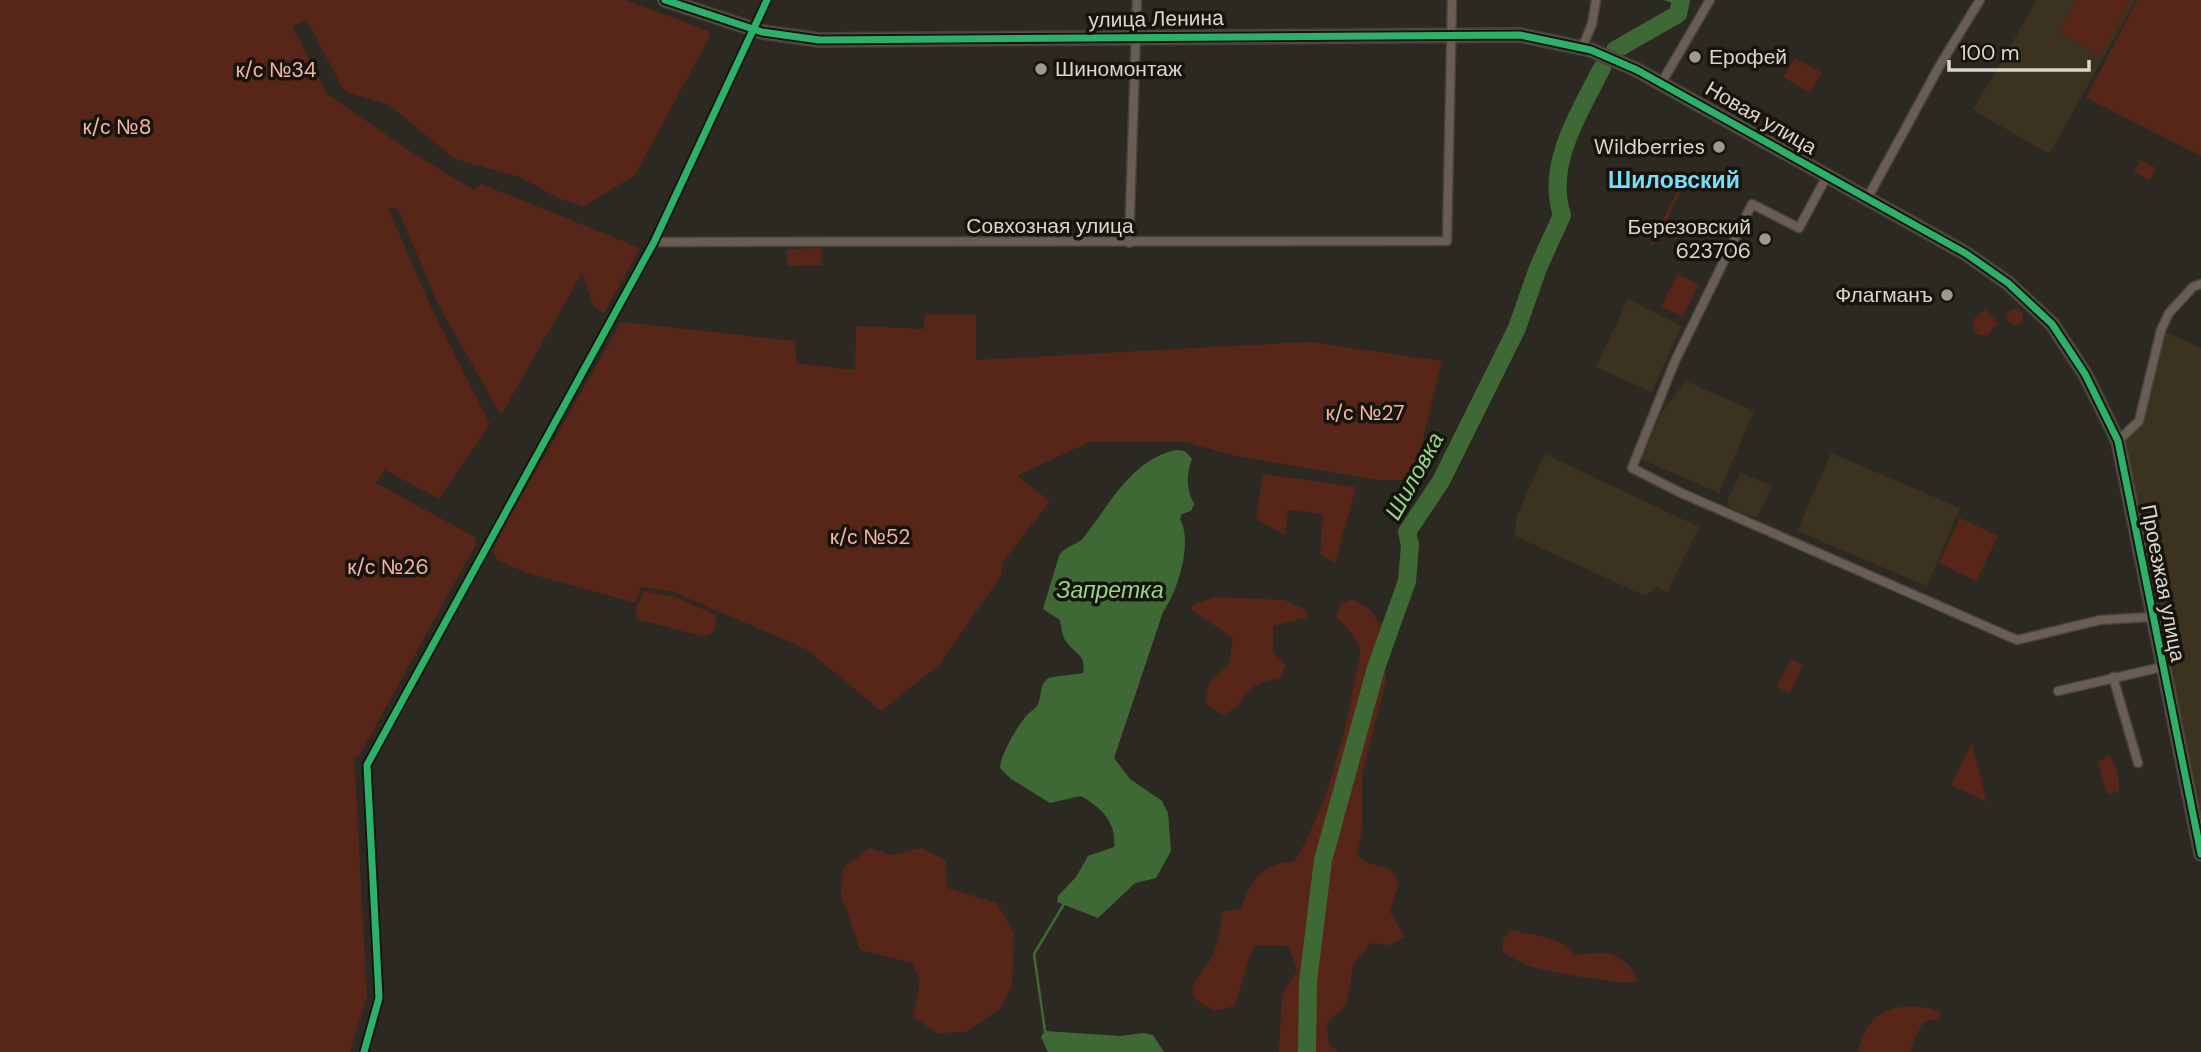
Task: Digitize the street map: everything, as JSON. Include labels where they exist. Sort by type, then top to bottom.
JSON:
[{"type":"street","name":"улица Ленина","points":[[665,0],[754,30],[819,40],[1520,35],[1586,49],[1637,70]]},
{"type":"street","points":[[364,1052],[379,998],[367,765],[654,242],[767,0]]},
{"type":"street","points":[[1129,243],[1137,0]]},
{"type":"street","points":[[1452,0],[1452,34]]},
{"type":"street","points":[[1586,49],[1596,0]]},
{"type":"street","points":[[1662,82],[1710,0]]},
{"type":"street","points":[[1869,194],[1980,0]]},
{"type":"street","name":"Совхозная улица","points":[[654,242],[1447,241],[1452,34]]},
{"type":"street","name":"Новая улица","points":[[1637,70],[1827,176],[1869,194],[1965,253],[2035,306],[2052,324],[2085,374],[2118,441]]},
{"type":"street","points":[[1827,176],[1799,228],[1752,204],[1675,361],[1632,468],[1679,492],[2017,640],[2100,620],[2151,617]]},
{"type":"street","points":[[2118,441],[2139,421],[2161,330],[2169,313],[2193,287],[2201,284]]},
{"type":"street","name":"Проезжая улица","points":[[2118,441],[2151,617],[2201,855]]},
{"type":"street","points":[[2058,691],[2162,667]]},
{"type":"street","points":[[2113,677],[2138,763]]},
{"type":"shaded area","points":[[2037,0],[2136,0],[2049,154],[1973,110]]},
{"type":"shaded area","points":[[1628,299],[1682,326],[1651,392],[1596,367]]},
{"type":"shaded area","points":[[2161,330],[2201,348],[2201,836],[2118,441],[2139,421]]},
{"type":"shaded area","points":[[1686,381],[1754,411],[1719,493],[1641,459],[1661,413]]},
{"type":"shaded area","points":[[1831,453],[1960,508],[1927,586],[1797,531]]},
{"type":"shaded area","points":[[1545,454],[1699,527],[1667,592],[1657,587],[1645,596],[1515,536],[1516,517]]},
{"type":"shaded area","points":[[1741,473],[1772,486],[1757,518],[1731,508],[1727,500]]},
{"type":"green space","points":[[0,0],[626,0],[708,31],[709,38],[635,175],[583,207],[558,198],[520,177],[455,159],[389,105],[344,91],[307,20],[292,26],[327,94],[413,153],[474,190],[481,184],[640,248],[604,313],[594,307],[582,273],[501,415],[438,304],[398,209],[388,208],[431,307],[490,424],[439,499],[385,470],[376,483],[475,537],[476,544],[358,758],[354,756],[367,996],[350,1052],[0,1052]]},
{"type":"green space","points":[[2076,0],[2131,0],[2101,55],[2059,33]]},
{"type":"green space","points":[[2137,0],[2201,0],[2201,156],[2086,98]]},
{"type":"green space","points":[[1795,58],[1822,73],[1810,93],[1783,77]]},
{"type":"green space","points":[[2140,160],[2156,168],[2150,181],[2134,172]]},
{"type":"green space","points":[[1697,172],[1713,179],[1708,189],[1692,182]]},
{"type":"green space","points":[[1680,186],[1683,187],[1653,246],[1650,245]]},
{"type":"green space","points":[[821,248],[822,265],[787,266],[787,249]]},
{"type":"green space","points":[[1677,274],[1699,284],[1683,317],[1661,307]]},
{"type":"green space","points":[[1985,309],[1998,323],[1988,335],[1979,335],[1973,330],[1974,319]]},
{"type":"green space","points":[[2015,309],[2021,311],[2021,323],[2015,325],[2009,323],[2007,317],[2009,311]]},
{"type":"green space","name":"к/с №52","points":[[925,314],[976,315],[976,360],[1308,342],[1442,361],[1417,464],[1401,480],[1376,480],[1231,455],[1185,442],[1089,442],[1017,476],[1050,501],[1003,562],[1001,576],[939,665],[881,711],[806,649],[674,592],[641,587],[636,603],[527,573],[497,560],[493,550],[508,520],[621,322],[795,341],[796,363],[855,370],[856,326],[924,329]]},
{"type":"green space","points":[[1263,474],[1356,487],[1335,563],[1320,554],[1323,514],[1288,510],[1285,535],[1256,519]]},
{"type":"green space","points":[[1960,518],[1998,536],[1976,581],[1939,563]]},
{"type":"green space","points":[[644,591],[675,597],[716,615],[715,629],[710,635],[701,636],[637,619],[636,608]]},
{"type":"green space","points":[[1215,597],[1284,600],[1306,610],[1308,617],[1273,626],[1273,652],[1286,666],[1279,679],[1258,684],[1233,710],[1224,715],[1205,704],[1209,683],[1229,664],[1233,638],[1190,609],[1194,604]]},
{"type":"green space","points":[[1353,599],[1371,610],[1381,626],[1386,655],[1386,681],[1362,773],[1362,829],[1357,855],[1367,863],[1390,869],[1399,882],[1390,912],[1405,937],[1390,945],[1371,943],[1354,963],[1346,1005],[1327,1023],[1329,1045],[1339,1052],[1279,1052],[1282,994],[1297,971],[1289,946],[1255,945],[1234,1006],[1215,1011],[1196,999],[1193,987],[1215,949],[1222,911],[1241,909],[1253,882],[1266,869],[1294,862],[1316,819],[1340,749],[1360,658],[1355,638],[1336,617],[1341,603]]},
{"type":"green space","points":[[1791,659],[1803,665],[1790,693],[1777,687]]},
{"type":"green space","points":[[1972,742],[1987,802],[1951,785]]},
{"type":"green space","points":[[2109,755],[2116,767],[2119,783],[2118,792],[2110,794],[2106,792],[2098,762]]},
{"type":"green space","points":[[870,848],[893,855],[921,848],[946,860],[947,888],[997,903],[1014,933],[1012,986],[1000,1009],[966,1032],[937,1033],[913,1017],[920,980],[912,963],[860,950],[841,894],[843,868]]},
{"type":"green space","points":[[1511,930],[1555,940],[1574,955],[1604,953],[1620,958],[1638,980],[1625,983],[1560,973],[1526,964],[1502,950],[1503,939]]},
{"type":"green space","points":[[1910,1006],[1929,1008],[1942,1013],[1938,1019],[1923,1022],[1910,1049],[1912,1052],[1858,1052],[1865,1032],[1875,1018],[1889,1010]]},
{"type":"water","points":[[1663,0],[1688,0],[1675,23],[1666,22],[1674,11],[1673,3]]},
{"type":"water","name":"Запретка","points":[[1176,450],[1185,451],[1192,459],[1188,481],[1194,504],[1191,511],[1182,514],[1180,519],[1185,540],[1182,566],[1174,592],[1163,612],[1114,758],[1130,779],[1162,801],[1168,813],[1171,851],[1156,878],[1135,883],[1098,918],[1057,902],[1058,896],[1076,877],[1088,856],[1114,847],[1110,823],[1095,805],[1081,796],[1050,803],[1011,779],[1000,768],[1001,762],[1019,726],[1037,706],[1044,682],[1053,677],[1083,673],[1083,661],[1064,638],[1060,620],[1043,609],[1059,556],[1084,537],[1134,473],[1160,455]]},
{"type":"water","points":[[1045,1031],[1120,1036],[1144,1033],[1153,1035],[1164,1052],[1048,1052],[1041,1037]]},
{"type":"waterway","name":"Шиловка","points":[[1615,50],[1678,14],[1681,0]]},
{"type":"waterway","name":"Шиловка","points":[[1307,1052],[1308,982],[1323,860],[1376,668],[1407,581],[1410,545],[1407,532],[1441,481],[1517,328],[1538,268],[1562,215],[1558,177],[1567,139],[1602,68]]},
{"type":"waterway","points":[[1045,1031],[1034,954],[1064,904]]},
{"type":"cycle path","points":[[665,0],[762,32],[819,40],[1520,35],[1591,50],[1637,70],[1965,253],[2008,283],[2052,324],[2085,374],[2118,441],[2201,854]]},
{"type":"cycle path","points":[[364,1052],[379,998],[367,765],[654,242],[767,0]]},
{"type":"place","name":"Ерофей","points":[[1695,57]]},
{"type":"place","name":"Шиномонтаж","points":[[1041,69]]},
{"type":"place","name":"Wildberries","points":[[1719,147]]},
{"type":"place","name":"Березовский 623706","points":[[1765,239]]},
{"type":"place","name":"Флагманъ","points":[[1947,295]]},
{"type":"district","name":"Шиловский","points":[[1674,180]]},
{"type":"park label","name":"к/с №34","points":[[276,70]]},
{"type":"park label","name":"к/с №8","points":[[117,127]]},
{"type":"park label","name":"к/с №27","points":[[1365,413]]},
{"type":"park label","name":"к/с №26","points":[[388,567]]}]
